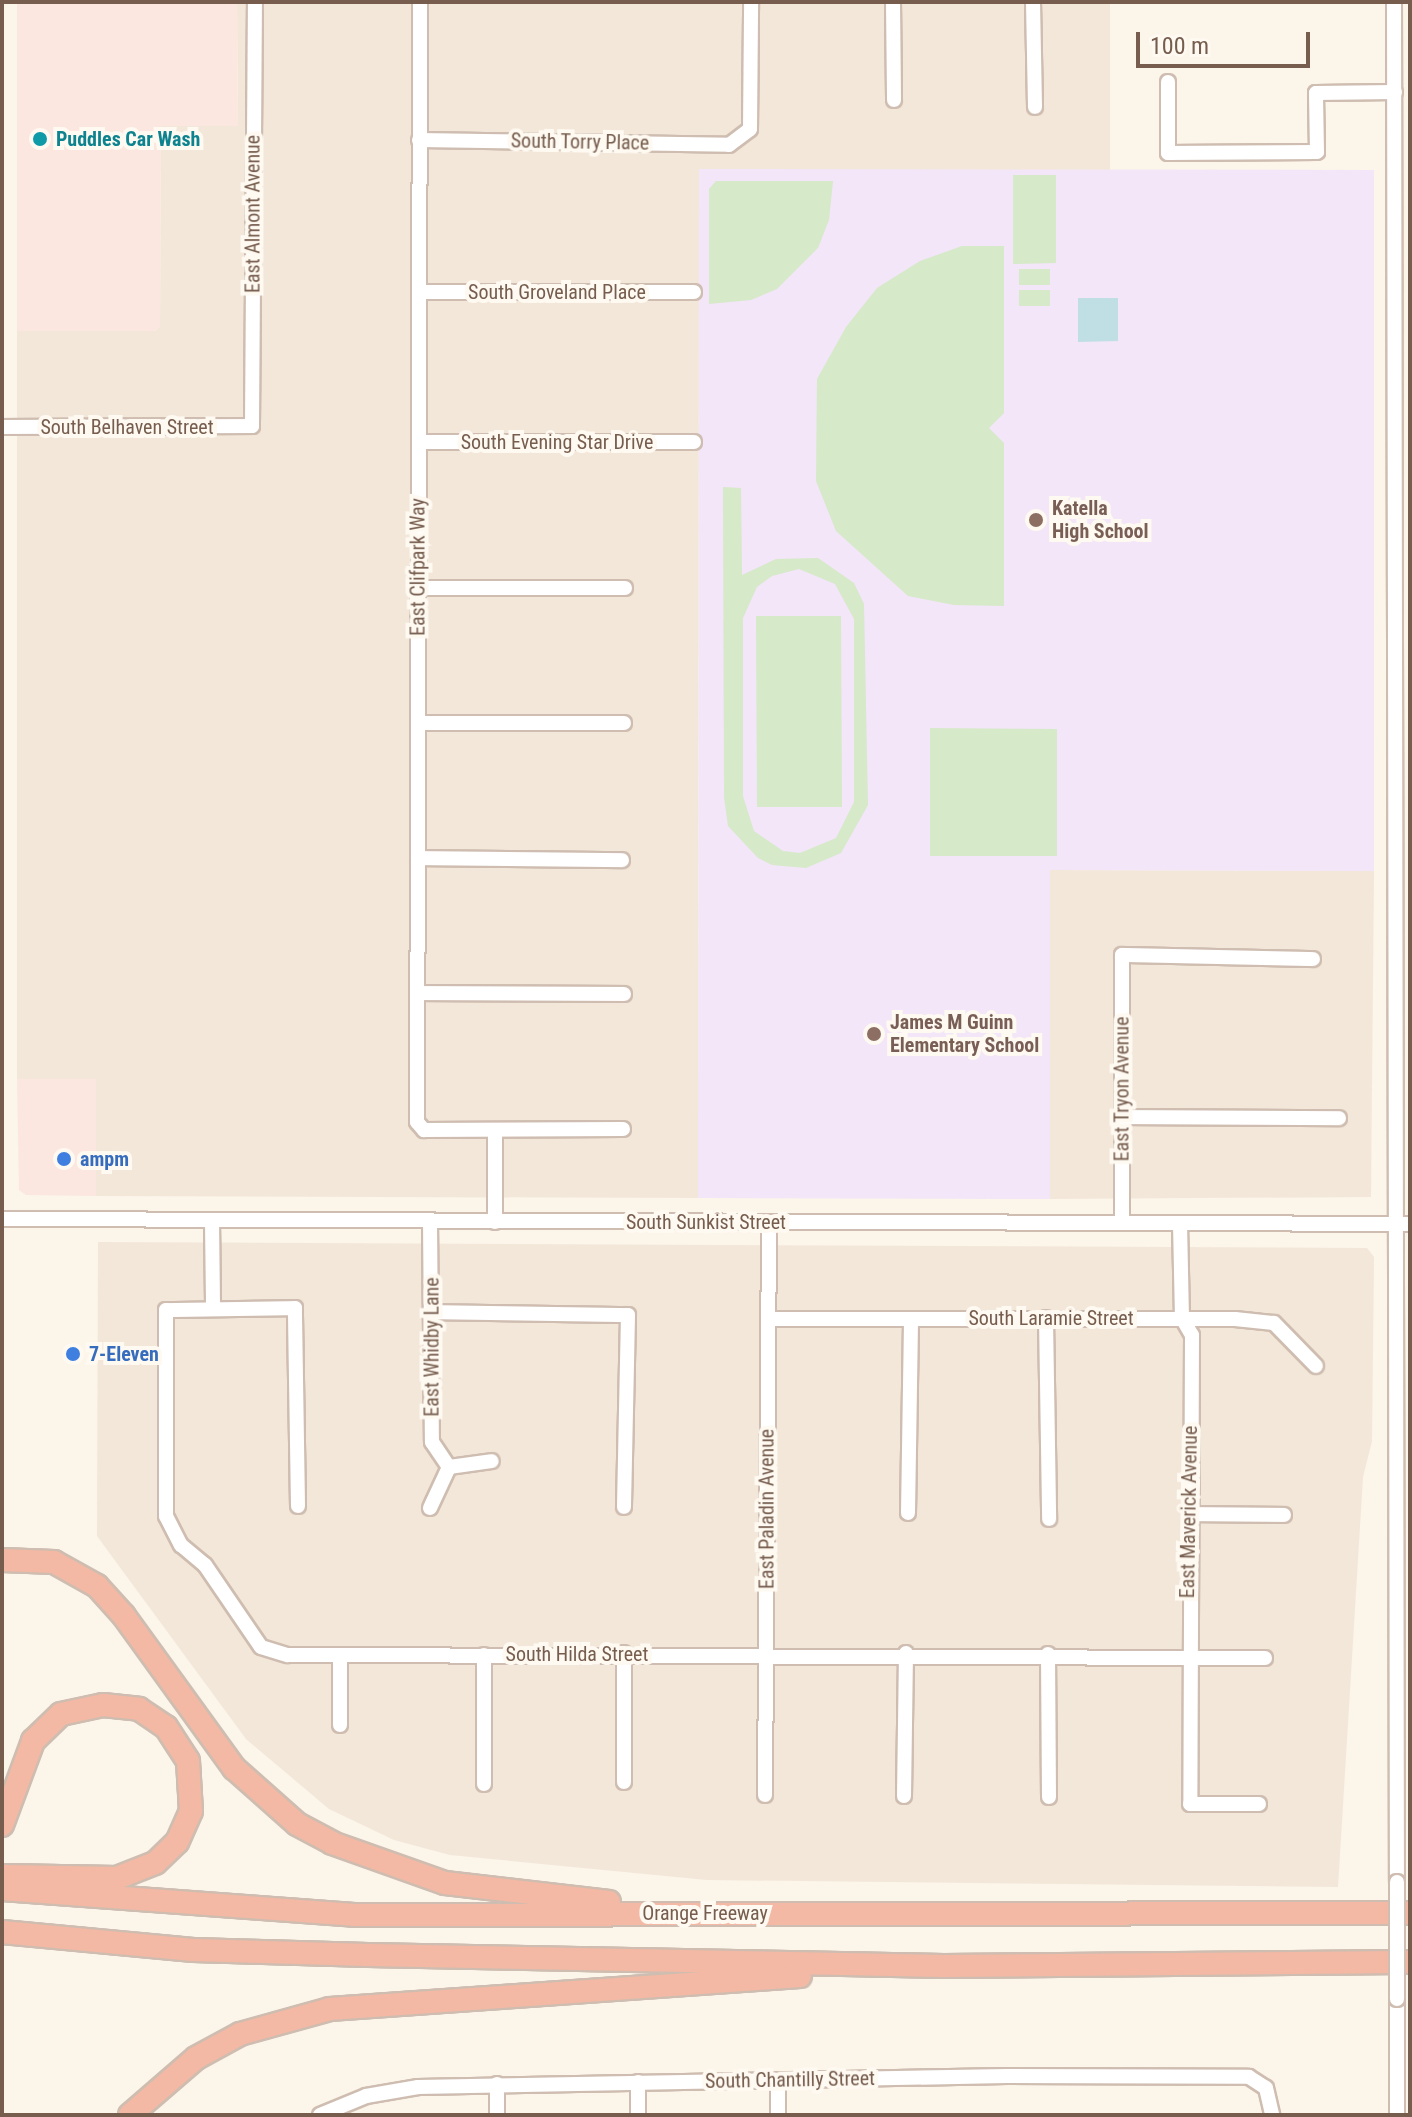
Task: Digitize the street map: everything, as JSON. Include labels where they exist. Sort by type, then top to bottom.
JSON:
[{"type":"highway","points":[[2,1560],[54,1562],[97,1586],[124,1616],[234,1768],[297,1824],[332,1843],[445,1883],[707,1913]]},
{"type":"highway","points":[[2,1825],[33,1741],[61,1714],[103,1705],[139,1709],[166,1727],[188,1761],[193,1795],[184,1831],[141,1872],[117,1878],[2,1876]]},
{"type":"highway","name":"Orange Freeway","points":[[2,1889],[354,1915],[1410,1913]]},
{"type":"highway","points":[[2,1932],[193,1950]]},
{"type":"highway","points":[[2,1945],[944,1966],[1410,1962]]},
{"type":"highway","points":[[130,2115],[207,2052],[252,2030],[330,2009],[944,1966]]},
{"type":"street","name":"East Almont Avenue","points":[[252,426],[255,2]]},
{"type":"street","name":"East Clifpark Way","points":[[420,2],[417,1122],[424,1130],[495,1130]]},
{"type":"street","name":"South Torry Place","points":[[419,140],[729,145],[750,129],[751,2]]},
{"type":"street","points":[[893,2],[894,100]]},
{"type":"street","points":[[1033,2],[1035,107]]},
{"type":"street","points":[[1394,2],[1402,65],[1395,92],[1402,151],[1403,297],[1404,1224],[1397,2115]]},
{"type":"street","points":[[1168,82],[1168,153],[1317,152],[1316,93],[1395,92]]},
{"type":"street","name":"South Groveland Place","points":[[419,292],[694,292]]},
{"type":"street","name":"South Belhaven Street","points":[[2,427],[252,426]]},
{"type":"street","name":"South Evening Star Drive","points":[[419,442],[694,442]]},
{"type":"street","points":[[418,588],[625,588]]},
{"type":"street","points":[[418,723],[624,723]]},
{"type":"street","points":[[418,858],[622,860]]},
{"type":"street","name":"East Tryon Avenue","points":[[1122,1223],[1122,955],[1313,959]]},
{"type":"street","points":[[417,993],[624,994]]},
{"type":"street","points":[[1122,1117],[1339,1118]]},
{"type":"street","points":[[495,1222],[495,1130],[623,1129]]},
{"type":"street","name":"South Sunkist Street","points":[[2,1219],[1404,1224]]},
{"type":"street","points":[[212,1221],[213,1309],[295,1308],[298,1506]]},
{"type":"street","name":"East Whidby Lane","points":[[430,1221],[432,1442],[449,1467]]},
{"type":"street","name":"East Paladin Avenue","points":[[765,1795],[769,1222]]},
{"type":"street","name":"East Maverick Avenue","points":[[1180,1223],[1182,1318],[1192,1335],[1187,1655],[1190,1804],[1259,1804]]},
{"type":"street","name":"South Hilda Street","points":[[213,1309],[166,1310],[166,1516],[181,1545],[205,1565],[261,1647],[288,1655],[906,1653],[1265,1658]]},
{"type":"street","points":[[432,1312],[628,1315],[624,1507]]},
{"type":"street","points":[[1046,1318],[1049,1519]]},
{"type":"street","name":"South Laramie Street","points":[[768,1319],[1182,1318],[1274,1323],[1316,1366]]},
{"type":"street","points":[[908,1513],[911,1319]]},
{"type":"street","points":[[430,1508],[449,1467],[492,1461]]},
{"type":"street","points":[[1190,1514],[1284,1515]]},
{"type":"street","points":[[624,1653],[624,1782]]},
{"type":"street","points":[[904,1796],[906,1653]]},
{"type":"street","points":[[1048,1654],[1049,1797]]},
{"type":"street","points":[[340,1655],[340,1725]]},
{"type":"street","points":[[484,1655],[484,1784]]},
{"type":"street","name":"South Chantilly Street","points":[[320,2115],[399,2089],[497,2084],[1243,2076],[1263,2084],[1272,2115]]},
{"type":"street","points":[[778,2081],[778,2115]]},
{"type":"street","points":[[638,2082],[638,2115]]},
{"type":"street","points":[[497,2084],[497,2115]]},
{"type":"shaded area","points":[[17,2],[237,2],[238,126],[161,126],[160,326],[155,331],[17,331]]},
{"type":"shaded area","points":[[237,2],[1110,2],[1110,170],[699,170],[698,1198],[96,1196],[96,1079],[17,1079],[17,331],[155,331],[160,326],[161,125],[238,126]]},
{"type":"shaded area","name":"Katella High School","points":[[699,169],[1374,170],[1374,871],[1050,870],[1050,1199],[698,1198]]},
{"type":"shaded area","points":[[1050,870],[1374,871],[1371,1197],[1050,1199]]},
{"type":"shaded area","points":[[17,1079],[96,1079],[96,1196],[26,1195],[19,1190]]},
{"type":"shaded area","points":[[98,1242],[1367,1248],[1374,1257],[1372,1441],[1363,1477],[1338,1887],[707,1880],[450,1855],[394,1840],[329,1809],[246,1739],[97,1536]]},
{"type":"green space","points":[[1013,175],[1056,175],[1056,263],[1013,264]]},
{"type":"green space","points":[[716,181],[833,181],[829,220],[818,248],[777,289],[751,300],[709,304],[709,189]]},
{"type":"green space","points":[[962,246],[1004,246],[1004,413],[989,428],[1004,443],[1004,606],[954,605],[908,596],[836,531],[816,481],[817,379],[846,327],[877,288],[920,261]]},
{"type":"green space","points":[[1019,269],[1050,269],[1050,285],[1019,285]]},
{"type":"green space","points":[[1019,290],[1050,290],[1050,306],[1019,306]]},
{"type":"green space","points":[[723,487],[741,488],[742,575],[776,559],[818,558],[854,583],[864,604],[868,805],[841,853],[806,868],[772,865],[758,858],[728,826],[724,797]],"holes":[[[799,569],[835,584],[854,619],[854,802],[836,838],[800,853],[783,851],[754,831],[743,796],[743,618],[757,587],[772,576]]]},
{"type":"green space","points":[[756,616],[841,616],[842,807],[757,807]]},
{"type":"green space","points":[[930,728],[1057,729],[1057,856],[930,856]]},
{"type":"water","points":[[1078,298],[1118,298],[1118,341],[1078,342]]},
{"type":"place","name":"Puddles Car Wash","points":[[40,139]]},
{"type":"place","name":"Katella High School","points":[[1036,520]]},
{"type":"place","name":"James M Guinn Elementary School","points":[[874,1034]]},
{"type":"place","name":"ampm","points":[[64,1159]]},
{"type":"place","name":"7-Eleven","points":[[73,1354]]}]
